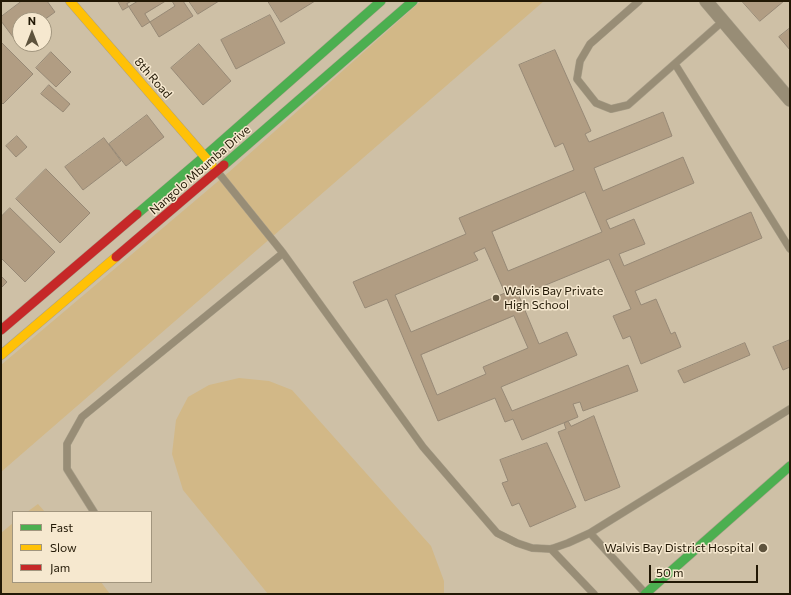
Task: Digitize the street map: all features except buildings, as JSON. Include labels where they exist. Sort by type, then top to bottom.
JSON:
[{"type":"street","name":"8th Road","points":[[70,1],[217,171]]},
{"type":"street","name":"Nangolo Mbumba Drive","points":[[1,330],[205,156],[381,1]]},
{"type":"street","name":"Nangolo Mbumba Drive","points":[[1,355],[217,171],[413,1]]},
{"type":"street","points":[[706,1],[789,97]]},
{"type":"street","points":[[645,594],[790,466]]},
{"type":"lane","points":[[639,1],[590,44],[580,61],[577,80],[596,103],[611,109],[628,105],[723,21]]},
{"type":"lane","points":[[674,64],[790,249]]},
{"type":"lane","points":[[217,171],[283,253],[423,447],[498,533],[517,543],[532,548],[551,549],[590,533],[790,409]]},
{"type":"lane","points":[[93,511],[67,469],[67,444],[82,417],[283,253]]},
{"type":"lane","points":[[590,533],[645,594]]},
{"type":"lane","points":[[551,549],[594,594]]},
{"type":"shaded area","points":[[421,1],[544,1],[1,472],[1,365],[229,172]]},
{"type":"shaded area","points":[[239,378],[269,381],[292,390],[431,546],[444,581],[444,594],[268,594],[183,490],[172,454],[176,420],[188,397],[209,385]]},
{"type":"shaded area","points":[[38,504],[44,511],[28,511]]},
{"type":"shaded area","points":[[12,524],[12,583],[102,583],[110,594],[1,594],[1,533]]},
{"type":"traffic: fast","points":[[137,214],[381,1]]},
{"type":"traffic: fast","points":[[224,165],[413,1]]},
{"type":"traffic: fast","points":[[645,594],[790,466]]},
{"type":"traffic: slow","points":[[70,1],[212,165]]},
{"type":"traffic: slow","points":[[1,355],[116,257]]},
{"type":"traffic: jam","points":[[116,257],[224,165]]},
{"type":"traffic: jam","points":[[1,330],[137,214]]},
{"type":"place","name":"Walvis Bay Private High School","points":[[496,298]]},
{"type":"place","name":"Walvis Bay District Hospital","points":[[763,548]]}]
